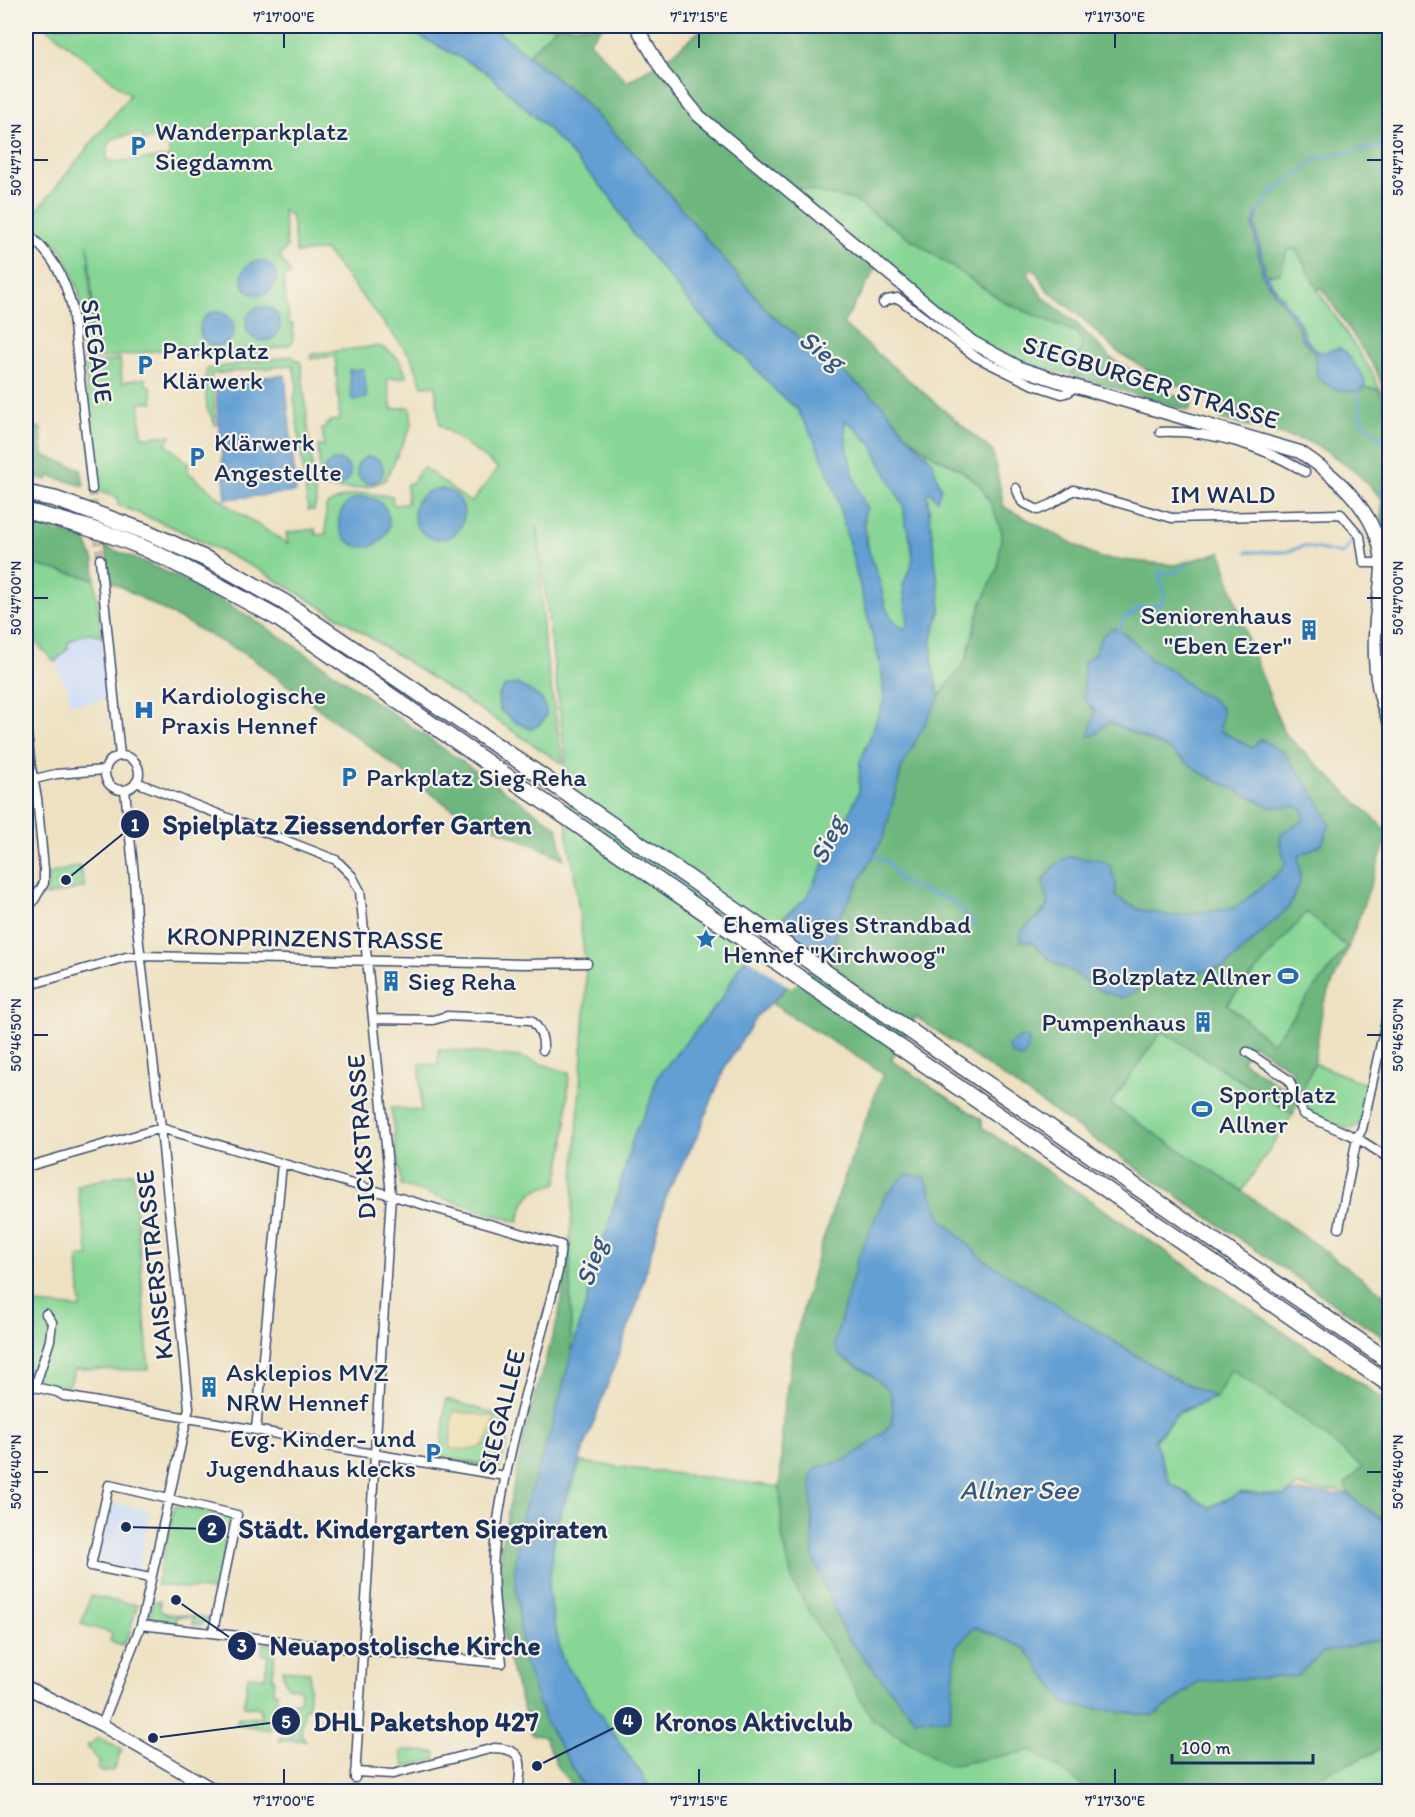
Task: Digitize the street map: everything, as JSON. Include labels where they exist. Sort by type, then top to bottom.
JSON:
[{"type":"highway","points":[[26,493],[54,499],[147,532],[215,564],[284,602],[1389,1362]]},
{"type":"highway","points":[[26,511],[142,548],[208,580],[269,614],[1389,1385]]},
{"type":"main road","name":"SIEGBURGER STRASSE","points":[[636,26],[663,72],[699,116],[972,342],[1022,369],[1205,429],[1300,452],[1325,468],[1350,492],[1369,519],[1384,549],[1376,622],[1375,669],[1389,723]]},
{"type":"main road","points":[[26,1687],[102,1725],[217,1791]]},
{"type":"street","name":"SIEGAUE","points":[[26,232],[56,263],[66,283],[72,307],[92,489]]},
{"type":"street","points":[[883,303],[898,298],[976,357],[1031,384],[1062,393],[1069,392],[1074,386]]},
{"type":"street","points":[[1160,432],[1205,429],[1279,456],[1305,472]]},
{"type":"street","name":"IM WALD","points":[[1016,488],[1022,502],[1038,510],[1074,490],[1173,518],[1341,514],[1360,536],[1364,562],[1382,563]]},
{"type":"street","points":[[100,559],[120,756]]},
{"type":"street","points":[[26,726],[29,780],[38,798],[44,883],[33,902],[26,904]]},
{"type":"street","points":[[120,756],[129,757],[136,764],[139,773],[136,782],[125,790],[110,785],[105,770],[111,759],[120,756]]},
{"type":"street","points":[[29,780],[65,773],[105,770]]},
{"type":"street","name":"DICKSTRASSE","points":[[136,782],[336,860],[352,876],[360,891],[391,1195],[355,1775],[393,1774],[494,1748],[509,1748],[519,1758],[518,1791]]},
{"type":"street","name":"KAISERSTRASSE","points":[[102,1725],[141,1625],[189,1408],[161,1128],[135,918],[134,876],[125,790]]},
{"type":"street","name":"KRONPRINZENSTRASSE","points":[[26,986],[126,957],[141,956],[587,963]]},
{"type":"street","points":[[1339,1228],[1357,1138],[1362,1129],[1389,1003]]},
{"type":"street","points":[[374,1019],[433,1020],[447,1016],[531,1020],[540,1029],[543,1050]]},
{"type":"street","points":[[1247,1052],[1289,1080],[1303,1114],[1357,1138],[1389,1159]]},
{"type":"street","points":[[26,1167],[161,1128],[391,1195]]},
{"type":"street","points":[[256,1430],[282,1164]]},
{"type":"street","name":"SIEGALLEE","points":[[361,1650],[502,1662],[494,1588],[494,1555],[505,1476],[558,1271],[561,1245],[391,1195]]},
{"type":"street","points":[[46,1314],[52,1322],[50,1340],[30,1386],[57,1392],[64,1396],[314,1441],[326,1446],[505,1476]]},
{"type":"street","points":[[150,1578],[91,1566],[109,1485],[237,1515],[213,1631]]},
{"type":"street","points":[[141,1625],[213,1631],[361,1650]]},
{"type":"shaded area","points":[[96,634],[101,637],[108,699],[71,704],[68,689],[55,662],[68,648],[67,644],[78,635]]},
{"type":"shaded area","points":[[110,1502],[150,1511],[138,1571],[102,1563],[96,1555],[102,1542]]},
{"type":"green space","points":[[44,26],[401,26],[485,71],[546,127],[609,195],[635,237],[708,324],[797,409],[814,439],[835,489],[882,672],[884,700],[860,763],[859,791],[842,831],[805,899],[772,927],[739,967],[721,1000],[657,1077],[649,1105],[635,1132],[571,1355],[570,1243],[586,994],[585,961],[573,864],[567,837],[565,755],[537,525],[544,642],[563,764],[348,623],[263,572],[177,529],[118,505],[118,498],[97,491],[93,475],[79,292],[63,250],[27,223],[130,95]],"holes":[[[142,134],[143,141],[167,137],[170,157],[107,161],[108,146],[111,141],[121,136]],[[283,210],[292,217],[296,253],[325,250],[412,358],[422,386],[435,385],[440,425],[498,468],[471,503],[423,467],[412,483],[407,484],[407,504],[393,505],[392,496],[368,493],[340,499],[326,506],[326,534],[316,535],[315,529],[286,533],[288,544],[234,510],[188,472],[188,463],[165,443],[172,435],[142,437],[139,403],[153,402],[151,386],[147,386],[145,378],[122,382],[120,359],[94,364],[88,244],[97,359],[192,346],[193,356],[229,357],[291,344],[293,324],[289,324],[283,277],[291,275],[280,256],[287,247]]]},
{"type":"green space","points":[[491,26],[557,26],[528,55]]},
{"type":"green space","points":[[557,26],[603,26],[589,41],[627,82],[670,56],[705,26],[1389,26],[1389,403],[1376,370],[1322,288],[1318,290],[1296,249],[1287,251],[1280,273],[1266,275],[1255,226],[1259,213],[1253,226],[1263,276],[1298,326],[1302,339],[1315,353],[1317,376],[1329,386],[1339,390],[1355,391],[1364,387],[1380,390],[1389,414],[1390,531],[1388,535],[1382,523],[1382,499],[1358,474],[1326,451],[1306,441],[1220,419],[1221,405],[1212,394],[1171,384],[1116,351],[1081,317],[1048,291],[1034,269],[1027,272],[1042,296],[1075,322],[1111,358],[1167,393],[1193,401],[1189,411],[1072,375],[1082,344],[1076,332],[1006,303],[853,200],[792,186],[877,267],[843,324],[993,452],[1004,507],[1100,558],[1175,565],[1221,552],[1248,640],[1284,733],[1389,833],[1348,948],[1323,1005],[1314,1063],[1293,1114],[1162,1031],[1110,1104],[1242,1191],[1389,1298],[1389,1341],[916,1017],[891,1060],[982,1120],[982,1127],[1389,1403],[1389,1524],[1356,1501],[1345,1485],[1362,1467],[1304,1419],[1231,1369],[1216,1398],[1171,1377],[984,1260],[942,1219],[925,1178],[840,1356],[868,1372],[890,1392],[893,1408],[891,1425],[858,1452],[839,1462],[818,1467],[950,1719],[956,1646],[975,1627],[1025,1648],[1067,1705],[1154,1716],[1200,1681],[1297,1676],[1322,1653],[1389,1637],[1389,1743],[1373,1753],[1323,1774],[1282,1784],[1235,1790],[1088,1789],[1032,1750],[948,1766],[873,1720],[793,1583],[782,1536],[780,1487],[783,1413],[794,1343],[833,1209],[883,1073],[771,1003],[815,960],[834,946],[839,918],[884,836],[902,767],[939,697],[965,662],[981,605],[997,569],[1002,532],[992,506],[980,485],[958,468],[932,455],[905,433],[882,404],[770,314],[636,155],[576,94],[528,55]],"holes":[[[1102,636],[1128,636],[1151,660],[1173,671],[1195,691],[1212,699],[1222,709],[1220,731],[1252,748],[1330,824],[1322,844],[1299,856],[1300,882],[1289,907],[1225,967],[1178,976],[1147,986],[1122,998],[1097,989],[1070,970],[1051,961],[1022,930],[1039,915],[1048,903],[1055,865],[1071,857],[1086,861],[1116,885],[1115,897],[1140,910],[1170,916],[1236,908],[1282,870],[1286,863],[1280,844],[1304,820],[1303,809],[1296,806],[1271,807],[1205,775],[1168,749],[1108,722],[1095,735],[1095,712],[1084,698],[1084,663],[1095,653]],[[1307,912],[1347,947],[1272,1043],[1227,1004]],[[1253,1044],[1294,1071],[1289,1078],[1248,1051]],[[1246,1054],[1287,1082],[1283,1088],[1242,1061]]]},
{"type":"green space","points":[[790,186],[853,200],[1006,303],[1076,332],[1083,344],[1072,375],[976,351]]},
{"type":"green space","points":[[1296,249],[1318,290],[1372,372],[1380,390],[1364,387],[1365,384],[1360,374],[1342,349],[1337,348],[1322,353],[1317,351],[1305,338],[1301,325],[1266,275],[1280,273],[1287,251]]},
{"type":"green space","points":[[378,346],[393,354],[405,371],[407,377],[387,379],[392,409],[410,407],[412,424],[386,479],[364,487],[324,488],[318,446],[324,446],[322,428],[326,428],[326,424],[330,421],[340,420],[335,356],[311,359],[312,354]]},
{"type":"green space","points":[[291,356],[301,363],[316,502],[314,510],[308,510],[294,397],[297,387],[293,365],[211,374],[216,426],[207,408],[205,378],[207,369]]},
{"type":"green space","points":[[845,419],[871,444],[904,508],[905,524],[909,532],[913,556],[903,585],[908,621],[906,629],[897,625],[884,606],[881,586],[869,555],[864,513],[851,473]]},
{"type":"green space","points":[[26,424],[41,428],[43,455],[81,469],[84,486],[50,476],[48,480],[26,475]]},
{"type":"green space","points":[[905,434],[932,455],[958,468],[980,485],[992,506],[1002,532],[998,569],[981,605],[965,662],[939,697],[932,664],[932,638],[941,608],[927,494],[930,492]]},
{"type":"green space","points":[[26,523],[85,539],[94,561],[95,579],[26,563]]},
{"type":"green space","points":[[105,547],[143,561],[213,596],[247,615],[312,658],[557,827],[564,859],[448,806],[250,657],[110,581]]},
{"type":"green space","points":[[26,563],[95,579],[101,637],[88,633],[75,638],[68,643],[68,648],[55,662],[26,633]]},
{"type":"green space","points":[[80,866],[85,887],[46,896],[48,874]]},
{"type":"green space","name":"Bolzplatz Allner","points":[[1307,912],[1348,948],[1272,1043],[1227,1004]]},
{"type":"green space","name":"Sportplatz Allner","points":[[1162,1030],[1293,1114],[1242,1191],[1110,1105]]},
{"type":"green space","points":[[439,1049],[520,1057],[569,1073],[565,1141],[557,1183],[530,1195],[524,1204],[518,1222],[401,1185],[391,1107],[421,1111],[420,1064],[438,1065]]},
{"type":"green space","points":[[1314,1063],[1368,1085],[1360,1123],[1354,1128],[1346,1129],[1312,1114],[1299,1099]]},
{"type":"green space","points":[[133,1172],[149,1370],[75,1369],[68,1388],[26,1381],[26,1303],[81,1308],[78,1257],[89,1257],[77,1185]]},
{"type":"green space","points":[[570,1243],[571,1355],[515,1573],[578,1779],[585,1791],[576,1791],[555,1764],[555,1759],[544,1737],[531,1734],[506,1651],[500,1590],[501,1546],[525,1430],[559,1314]]},
{"type":"green space","points":[[1231,1369],[1304,1419],[1362,1467],[1351,1494],[1330,1490],[1325,1492],[1301,1486],[1294,1488],[1285,1496],[1241,1492],[1209,1507],[1170,1483],[1155,1441],[1179,1413],[1216,1398]]},
{"type":"green space","points":[[446,1399],[509,1418],[500,1448],[491,1461],[475,1463],[445,1458],[445,1455],[441,1454]]},
{"type":"green space","points":[[509,1418],[510,1433],[500,1468],[485,1469],[455,1464],[456,1460],[482,1465],[491,1463],[502,1446]]},
{"type":"green space","points":[[581,1462],[780,1487],[782,1536],[948,1766],[1032,1750],[1088,1789],[1235,1790],[1282,1784],[1323,1774],[1373,1753],[1389,1743],[1389,1791],[653,1791],[562,1659],[548,1592],[556,1525]]},
{"type":"green space","points":[[175,1505],[232,1518],[216,1591],[156,1585]]},
{"type":"green space","points":[[91,1596],[137,1605],[129,1635],[123,1645],[110,1641],[112,1633],[81,1624]]},
{"type":"green space","points":[[153,1601],[160,1601],[160,1611],[168,1614],[210,1618],[201,1625],[192,1624],[193,1617],[177,1616],[175,1623],[156,1622],[149,1616]]},
{"type":"green space","points":[[264,1643],[276,1644],[272,1678],[274,1678],[273,1692],[277,1692],[276,1706],[287,1707],[288,1702],[300,1702],[301,1689],[287,1686],[282,1670],[310,1672],[308,1708],[304,1708],[301,1734],[305,1740],[280,1741],[279,1738],[290,1736],[291,1722],[272,1718],[270,1730],[237,1724],[238,1717],[260,1718],[261,1708],[244,1706],[248,1676],[265,1677],[268,1656],[262,1654]]},
{"type":"green space","points":[[99,1738],[122,1749],[113,1770],[108,1772],[97,1768],[100,1764],[87,1746]]},
{"type":"green space","points":[[404,1750],[436,1752],[435,1760],[405,1767],[401,1752]]},
{"type":"sand","points":[[453,1411],[495,1417],[489,1436],[482,1446],[470,1449],[450,1449]]},
{"type":"sand","points":[[1297,1486],[1325,1492],[1336,1490],[1350,1495],[1291,1493]]},
{"type":"water","points":[[401,26],[491,26],[575,94],[636,155],[770,314],[882,404],[905,433],[932,461],[941,489],[937,500],[930,492],[927,494],[941,608],[932,638],[932,664],[939,697],[902,767],[884,836],[839,918],[834,946],[815,960],[757,1016],[725,1067],[697,1137],[667,1193],[637,1304],[556,1525],[548,1592],[562,1659],[653,1791],[586,1791],[544,1719],[523,1657],[515,1573],[520,1522],[553,1425],[635,1132],[649,1105],[657,1077],[721,1000],[739,967],[772,927],[805,899],[842,831],[859,791],[860,763],[884,700],[882,672],[835,489],[814,439],[797,409],[708,324],[635,237],[609,195],[546,127],[485,71]],"holes":[[[845,420],[871,444],[904,508],[905,524],[909,532],[913,556],[903,585],[908,621],[906,629],[896,623],[887,611],[865,537],[864,517],[867,509],[851,466],[846,443]]]},
{"type":"water","points":[[1256,211],[1259,212],[1255,226],[1266,275],[1301,325],[1305,338],[1317,351],[1322,353],[1338,348],[1345,351],[1365,379],[1361,390],[1337,389],[1326,384],[1317,376],[1315,353],[1302,339],[1298,326],[1263,276],[1253,226]]},
{"type":"water","points":[[259,261],[271,266],[276,278],[271,290],[259,295],[247,290],[242,278],[247,266]]},
{"type":"water","points":[[263,307],[275,312],[280,324],[275,336],[263,341],[251,336],[246,324],[251,312]]},
{"type":"water","points":[[217,312],[229,317],[234,329],[229,341],[217,346],[205,341],[200,329],[205,317]]},
{"type":"water","points":[[364,369],[367,398],[352,400],[349,370]]},
{"type":"water","points":[[285,375],[296,492],[226,499],[215,382]]},
{"type":"water","points":[[370,457],[379,461],[383,470],[379,479],[370,483],[361,479],[357,470],[361,461]]},
{"type":"water","points":[[337,460],[346,464],[350,473],[346,482],[337,486],[328,482],[324,473],[328,464]]},
{"type":"water","points":[[439,489],[457,496],[464,514],[457,532],[439,539],[421,532],[414,514],[421,496]]},
{"type":"water","points":[[359,497],[369,497],[382,504],[389,517],[389,527],[382,540],[369,547],[359,547],[350,543],[343,536],[339,527],[339,517],[343,508],[350,501]]},
{"type":"water","points":[[1114,628],[1128,636],[1151,660],[1173,671],[1195,691],[1212,699],[1222,709],[1220,731],[1252,748],[1261,739],[1284,753],[1314,794],[1330,823],[1322,844],[1299,856],[1300,882],[1289,907],[1225,967],[1178,976],[1147,986],[1122,998],[1097,989],[1070,970],[1051,961],[1033,943],[1021,941],[1022,930],[1039,917],[1049,905],[1043,881],[1055,866],[1066,858],[1074,857],[1095,858],[1110,865],[1116,885],[1115,897],[1140,910],[1170,916],[1236,908],[1282,870],[1286,863],[1280,844],[1281,834],[1304,820],[1303,810],[1296,806],[1271,807],[1205,775],[1168,749],[1109,722],[1095,735],[1089,736],[1095,712],[1084,698],[1084,663],[1095,653],[1102,636]]},
{"type":"water","points":[[517,684],[533,692],[546,708],[543,721],[531,729],[515,722],[499,709],[498,696],[505,686]]},
{"type":"water","points":[[1019,1038],[1028,1038],[1029,1041],[1028,1049],[1022,1058],[1013,1055],[1008,1046]]},
{"type":"water","name":"Allner See","points":[[906,1174],[925,1178],[942,1219],[984,1260],[1171,1377],[1215,1397],[1178,1412],[1154,1440],[1170,1483],[1209,1508],[1241,1493],[1286,1496],[1298,1492],[1350,1495],[1389,1524],[1389,1637],[1322,1653],[1297,1676],[1200,1681],[1154,1716],[1067,1705],[1025,1648],[975,1627],[956,1646],[950,1719],[915,1719],[845,1635],[813,1557],[811,1475],[818,1467],[839,1462],[858,1452],[891,1425],[893,1408],[890,1391],[868,1372],[840,1356],[834,1345],[858,1258],[885,1196]]},
{"type":"pier","points":[[773,923],[823,958],[791,988],[745,956]]},
{"type":"waterway","points":[[1257,214],[1271,193],[1320,158],[1380,147],[1390,142]]},
{"type":"waterway","points":[[1357,388],[1362,422],[1390,446]]},
{"type":"waterway","points":[[1380,497],[1390,475]]},
{"type":"waterway","points":[[1247,552],[1286,552],[1304,546],[1343,554],[1353,539]]},
{"type":"waterway","points":[[1119,633],[1125,617],[1135,613],[1137,608],[1160,605],[1165,598],[1159,571],[1173,574],[1188,565]]},
{"type":"waterway","points":[[870,853],[888,862],[901,882],[954,902],[976,926]]},
{"type":"tunnel","points":[[92,489],[100,559]]},
{"type":"tunnel","points":[[354,1792],[355,1778]]},
{"type":"place","name":"Wanderparkplatz Siegdamm","points":[[138,146]]},
{"type":"place","name":"Parkplatz Klärwerk","points":[[145,365]]},
{"type":"place","name":"Klärwerk Angestellte","points":[[197,457]]},
{"type":"place","name":"Seniorenhaus \"Eben Ezer\"","points":[[1309,630]]},
{"type":"place","name":"Kardiologische Praxis Hennef","points":[[144,710]]},
{"type":"place","name":"Parkplatz Sieg Reha","points":[[349,777]]},
{"type":"place","name":"Spielplatz Ziessendorfer Garten","points":[[66,880]]},
{"type":"place","name":"Ehemaliges Strandbad Hennef \"Kirchwoog\"","points":[[706,939]]},
{"type":"place","name":"Bolzplatz Allner","points":[[1288,976]]},
{"type":"place","name":"Sieg Reha","points":[[391,981]]},
{"type":"place","name":"Pumpenhaus","points":[[1203,1022]]},
{"type":"place","name":"Sportplatz Allner","points":[[1202,1109]]},
{"type":"place","name":"Asklepios MVZ NRW Hennef","points":[[209,1387]]},
{"type":"place","name":"Evg. Kinder- und Jugendhaus klecks","points":[[433,1453]]},
{"type":"place","name":"Städt. Kindergarten Siegpiraten","points":[[126,1527]]},
{"type":"place","name":"Neuapostolische Kirche","points":[[176,1600]]},
{"type":"place","name":"DHL Paketshop 427","points":[[153,1738]]},
{"type":"place","name":"Kronos Aktivclub","points":[[537,1766]]},
{"type":"water label","name":"Sieg","points":[[822,350]]},
{"type":"water label","name":"Sieg","points":[[827,840]]},
{"type":"water label","name":"Sieg","points":[[591,1262]]}]
